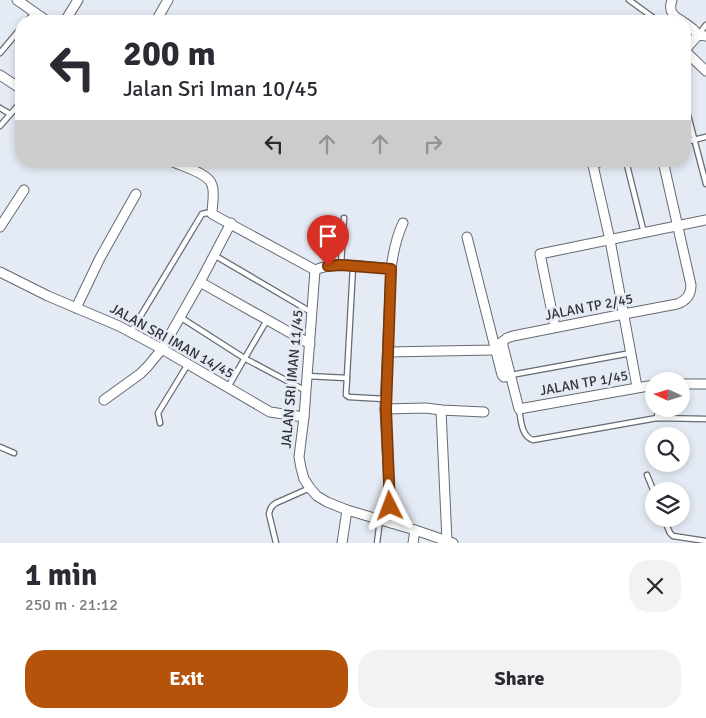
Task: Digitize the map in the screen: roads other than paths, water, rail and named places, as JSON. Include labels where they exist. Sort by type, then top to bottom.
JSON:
[{"type":"street","points":[[17,0],[38,15]]},
{"type":"street","points":[[69,15],[78,0]]},
{"type":"street","points":[[159,15],[168,0]]},
{"type":"street","points":[[672,0],[670,11],[673,15]]},
{"type":"street","points":[[691,27],[702,36],[691,44]]},
{"type":"street","points":[[691,54],[706,71]]},
{"type":"street","points":[[0,75],[15,85]]},
{"type":"street","points":[[185,167],[205,176],[213,187],[212,214],[314,270],[321,267],[341,265],[391,269]]},
{"type":"street","points":[[593,167],[610,240],[637,388]]},
{"type":"street","points":[[664,167],[678,226]]},
{"type":"street","points":[[0,227],[24,190]]},
{"type":"street","points":[[76,308],[100,258],[136,194]]},
{"type":"street","points":[[554,327],[540,254],[706,220]]},
{"type":"street","points":[[391,523],[386,399],[391,269],[397,238],[403,223]]},
{"type":"street","points":[[104,400],[140,374],[162,349],[231,224]]},
{"type":"street","name":"JALAN TP 2/45","points":[[495,350],[507,338],[514,336],[677,304],[684,301],[689,295],[691,285],[678,226]]},
{"type":"street","points":[[467,237],[502,375],[504,377],[510,376]]},
{"type":"street","name":"JALAN SRI IMAN 11/45","points":[[310,488],[301,468],[299,457],[310,344],[314,270]]},
{"type":"street","name":"JALAN SRI IMAN 14/45","points":[[0,272],[48,296],[131,332],[270,412],[304,417]]},
{"type":"street","points":[[200,282],[310,344]]},
{"type":"street","points":[[502,342],[519,409]]},
{"type":"street","points":[[388,352],[495,350]]},
{"type":"street","points":[[690,384],[706,384]]},
{"type":"street","name":"JALAN TP 1/45","points":[[519,409],[645,387]]},
{"type":"street","points":[[386,409],[426,408],[484,412]]},
{"type":"street","points":[[310,488],[322,499],[347,510],[449,542],[441,410]]},
{"type":"street","points":[[342,543],[347,510]]},
{"type":"street","points":[[413,543],[415,530]]},
{"type":"lane","points":[[629,0],[650,15]]},
{"type":"lane","points":[[702,36],[706,25]]},
{"type":"lane","points":[[0,53],[15,35]]},
{"type":"lane","points":[[0,108],[10,114]]},
{"type":"lane","points":[[0,126],[15,109]]},
{"type":"lane","points":[[691,128],[706,184]]},
{"type":"lane","points":[[691,141],[706,137]]},
{"type":"lane","points":[[628,167],[644,233]]},
{"type":"lane","points":[[131,332],[202,214],[212,214]]},
{"type":"lane","points":[[341,265],[344,218]]},
{"type":"lane","points":[[214,255],[312,313]]},
{"type":"lane","points":[[353,266],[346,393],[348,396],[386,399]]},
{"type":"lane","points":[[180,317],[244,358],[306,391]]},
{"type":"lane","points":[[228,387],[267,320]]},
{"type":"lane","points":[[510,376],[631,353]]},
{"type":"lane","points":[[160,423],[158,412],[188,364]]},
{"type":"lane","points":[[307,376],[347,378]]},
{"type":"lane","points":[[519,409],[525,435],[533,440],[657,418],[706,419]]},
{"type":"lane","points":[[0,447],[14,453]]},
{"type":"lane","points":[[647,475],[650,482]]},
{"type":"lane","points":[[276,543],[269,514],[270,510],[276,503],[310,488]]},
{"type":"lane","points":[[377,543],[380,520]]},
{"type":"lane","points":[[667,527],[673,536],[706,542]]}]
